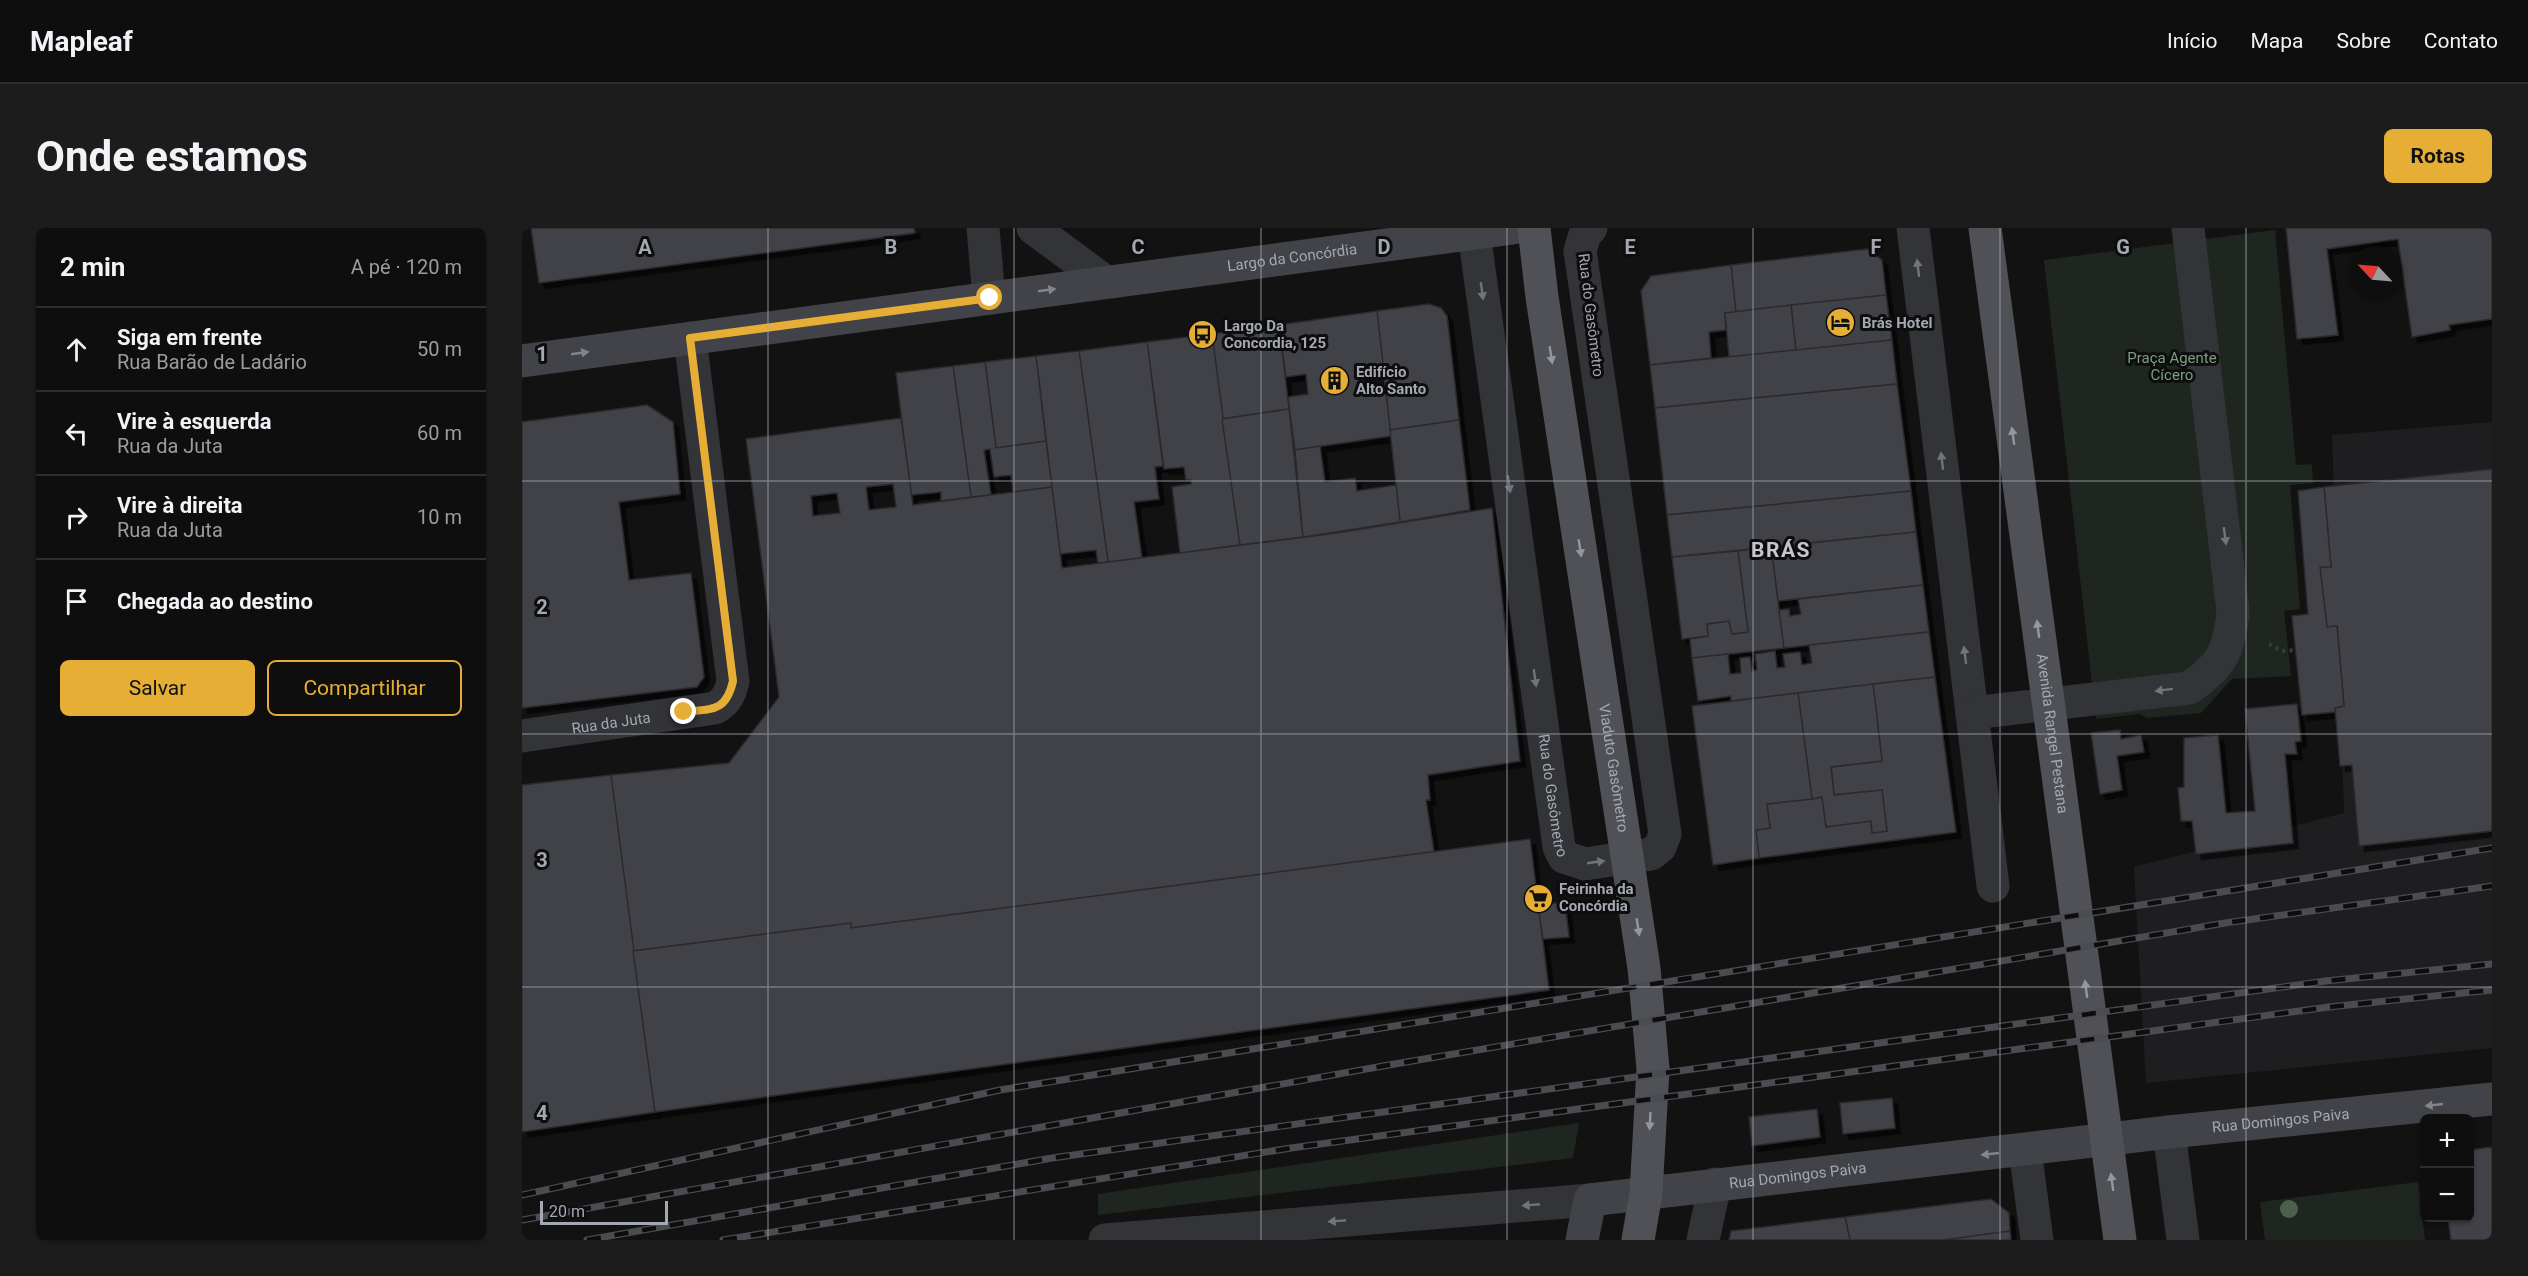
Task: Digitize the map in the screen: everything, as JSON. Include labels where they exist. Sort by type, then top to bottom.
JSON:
[{"type":"main road","name":"Largo da Concórdia","points":[[522,361],[1513,228]]},
{"type":"main road","name":"Viaduto Gasômetro","points":[[1534,228],[1542,297],[1644,968],[1653,1069],[1646,1193],[1638,1240]]},
{"type":"main road","name":"Avenida Rangel Pestana","points":[[1985,228],[2120,1240]]},
{"type":"main road","name":"Rua Domingos Paiva","points":[[1590,1200],[2169,1132],[2492,1099]]},
{"type":"main road","points":[[1582,1240],[1590,1200]]},
{"type":"street","points":[[983,228],[990,298]]},
{"type":"street","points":[[1033,228],[1106,282]]},
{"type":"street","points":[[1913,228],[1993,886]]},
{"type":"street","points":[[1972,713],[2189,687],[2210,674],[2230,644],[2233,612],[2188,228]]},
{"type":"street","name":"Rua do Gasômetro","points":[[1474,233],[1559,847],[1564,857],[1585,864],[1651,854],[1660,847],[1665,834],[1580,251],[1588,231]]},
{"type":"street","name":"Rua da Juta","points":[[522,735],[715,708],[725,702],[730,694],[733,681],[690,338]]},
{"type":"street","points":[[2169,1132],[2183,1240]]},
{"type":"street","points":[[2025,1150],[2037,1240]]},
{"type":"street","points":[[1703,1240],[1715,1184]]},
{"type":"street","name":"Rua Domingos Paiva","points":[[1104,1240],[1590,1200]]},
{"type":"shaded area","points":[[2492,422],[2492,1048],[2146,1083],[2134,867],[2344,813],[2332,435]]},
{"type":"green space","name":"Praça Agente Cícero","points":[[2275,230],[2296,465],[2312,464],[2313,483],[2290,485],[2300,609],[2284,611],[2291,676],[2232,679],[2201,713],[2147,718],[2140,714],[2096,719],[2044,260]]},
{"type":"green space","points":[[1579,1123],[1573,1158],[1098,1215],[1098,1194]]},
{"type":"green space","points":[[2418,1182],[2420,1222],[2423,1222],[2425,1240],[2265,1240],[2260,1202]]},
{"type":"building","points":[[531,228],[914,228],[915,233],[539,283]]},
{"type":"building","points":[[2286,228],[2492,228],[2492,319],[2449,325],[2450,330],[2412,337],[2402,267],[2402,246],[2399,246],[2398,239],[2327,249],[2338,335],[2297,339]]},
{"type":"building","points":[[1867,249],[1882,260],[1886,295],[1736,313],[1731,265]]},
{"type":"building","points":[[1731,265],[1736,313],[1725,313],[1726,330],[1709,332],[1711,358],[1650,365],[1641,291],[1651,276]]},
{"type":"building","name":"Brás Hotel","points":[[1886,295],[1892,340],[1796,351],[1791,305]]},
{"type":"building","points":[[1429,304],[1441,308],[1447,316],[1459,420],[1390,430],[1377,311]]},
{"type":"building","points":[[1791,305],[1796,351],[1729,357],[1725,313]]},
{"type":"building","name":"Edifício Alto Santo","points":[[1377,311],[1383,364],[1362,367],[1365,388],[1385,386],[1391,436],[1295,450],[1288,397],[1308,394],[1306,374],[1286,377],[1279,325]]},
{"type":"building","points":[[1279,325],[1289,409],[1222,419],[1212,334]]},
{"type":"building","points":[[1212,334],[1240,545],[1180,553],[1172,487],[1191,484],[1191,480],[1186,480],[1184,467],[1164,469],[1147,342]]},
{"type":"building","points":[[1892,340],[1897,384],[1655,408],[1650,365]]},
{"type":"building","points":[[1147,342],[1163,466],[1155,467],[1159,499],[1134,502],[1142,558],[1108,562],[1079,351]]},
{"type":"building","points":[[1079,351],[1108,562],[1098,563],[1096,550],[1060,554],[1036,356]]},
{"type":"building","points":[[1036,356],[1046,441],[996,448],[985,362]]},
{"type":"building","points":[[985,362],[996,448],[1046,441],[1052,487],[1013,492],[1011,475],[994,477],[990,449],[984,450],[991,495],[971,497],[953,366]]},
{"type":"building","points":[[953,366],[971,497],[941,501],[941,492],[911,495],[896,373]]},
{"type":"building","points":[[1897,384],[1911,491],[1667,515],[1655,408]]},
{"type":"building","points":[[647,405],[673,422],[680,494],[619,502],[629,580],[691,573],[704,677],[697,687],[522,708],[522,422]]},
{"type":"building","points":[[1289,409],[1303,537],[1240,545],[1222,419]]},
{"type":"building","points":[[901,418],[913,505],[1052,487],[1062,568],[1337,533],[1492,508],[1520,761],[1428,775],[1430,800],[1426,800],[1434,852],[851,928],[851,923],[633,951],[611,775],[729,763],[779,697],[746,439]],"holes":[[[893,484],[896,507],[869,510],[866,487]],[[837,493],[840,513],[813,516],[811,496]]]},
{"type":"building","points":[[1459,420],[1470,510],[1400,522],[1390,430]]},
{"type":"building","points":[[1320,446],[1325,482],[1355,478],[1357,491],[1396,485],[1400,522],[1303,537],[1295,450]]},
{"type":"building","points":[[2492,469],[2492,831],[2359,846],[2352,765],[2340,766],[2335,708],[2344,706],[2337,626],[2327,627],[2320,567],[2331,567],[2324,487]]},
{"type":"building","points":[[2324,487],[2331,567],[2320,567],[2327,627],[2337,626],[2344,706],[2335,708],[2335,712],[2302,715],[2292,616],[2308,614],[2298,491]]},
{"type":"building","points":[[1911,491],[1916,532],[1672,557],[1667,515]]},
{"type":"building","points":[[1916,532],[1923,585],[1778,601],[1771,547]]},
{"type":"building","points":[[1771,547],[1784,648],[1692,658],[1690,639],[1708,636],[1707,624],[1729,621],[1732,634],[1748,632],[1738,551]]},
{"type":"building","points":[[1738,551],[1748,632],[1732,634],[1729,621],[1707,624],[1708,636],[1682,639],[1672,557]]},
{"type":"building","points":[[1923,585],[1929,632],[1784,648],[1779,610],[1789,609],[1790,616],[1801,614],[1798,599]]},
{"type":"building","points":[[1929,632],[1935,677],[1731,701],[1731,696],[1698,701],[1692,658],[1728,654],[1730,674],[1741,673],[1740,658],[1750,657],[1752,671],[1757,670],[1755,654],[1775,651],[1777,668],[1785,667],[1783,654],[1800,652],[1802,665],[1812,663],[1809,645]]},
{"type":"building","points":[[1935,677],[1956,832],[1759,858],[1756,830],[1770,828],[1767,804],[1822,797],[1826,827],[1871,821],[1872,833],[1887,831],[1882,790],[1834,795],[1831,767],[1882,761],[1873,684]]},
{"type":"building","points":[[1873,684],[1882,761],[1831,767],[1834,795],[1882,790],[1887,831],[1872,833],[1871,821],[1826,827],[1822,797],[1812,799],[1798,693]]},
{"type":"building","points":[[1798,693],[1812,799],[1767,804],[1770,828],[1756,830],[1759,858],[1713,865],[1692,706]]},
{"type":"building","points":[[2297,704],[2301,741],[2295,742],[2297,754],[2285,754],[2293,843],[2196,854],[2192,821],[2181,821],[2178,788],[2184,787],[2184,738],[2218,735],[2226,813],[2255,811],[2245,709]]},
{"type":"building","points":[[2120,730],[2121,739],[2141,735],[2144,752],[2117,756],[2122,790],[2100,794],[2091,733]]},
{"type":"building","points":[[611,775],[655,1112],[522,1132],[522,785]]},
{"type":"building","points":[[1530,839],[1549,990],[655,1112],[633,951],[851,923],[851,928]]},
{"type":"building","points":[[1565,902],[1569,937],[1543,939],[1538,905]]},
{"type":"building","points":[[1892,1098],[1895,1128],[1843,1134],[1840,1103]]},
{"type":"building","points":[[1817,1109],[1820,1137],[1752,1146],[1749,1117]]},
{"type":"building","points":[[2492,1147],[2492,1240],[2451,1240],[2449,1222],[2474,1222],[2474,1149]]},
{"type":"building","points":[[1991,1199],[2009,1213],[2010,1231],[1944,1240],[1850,1240],[1845,1217]]},
{"type":"building","points":[[1845,1217],[1850,1240],[1729,1240],[1731,1231]]},
{"type":"building","points":[[2010,1231],[2011,1240],[1944,1240]]},
{"type":"railway","points":[[522,1195],[1000,1090],[2492,848]]},
{"type":"railway","points":[[522,1220],[1383,1066],[2225,923],[2492,886]]},
{"type":"railway","points":[[587,1240],[1052,1158],[2326,981],[2492,964]]},
{"type":"railway","points":[[723,1240],[1291,1148],[2329,1007],[2492,990]]},
{"type":"place","name":"Brás Hotel","points":[[1841,323]]},
{"type":"place","name":"Largo Da Concordia, 125","points":[[1203,335]]},
{"type":"place","name":"Edifício Alto Santo","points":[[1335,381]]},
{"type":"place","name":"Feirinha da Concórdia","points":[[1538,898]]},
{"type":"district","name":"BRÁS","points":[[1781,550]]},
{"type":"route","points":[[684,712],[715,708],[725,702],[730,694],[733,681],[690,338],[990,298]]}]
